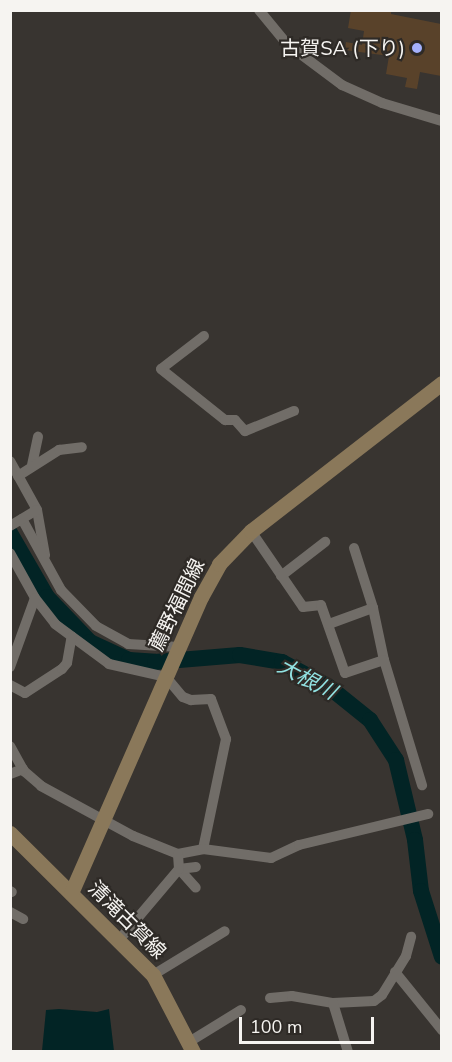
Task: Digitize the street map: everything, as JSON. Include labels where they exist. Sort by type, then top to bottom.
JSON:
[{"type":"main road","name":"薦野福間線","points":[[71,893],[209,579],[230,550],[441,384]]},
{"type":"main road","name":"清滝古賀線","points":[[12,838],[153,975],[191,1047]]},
{"type":"street","points":[[259,10],[287,44],[342,85],[382,103],[441,121]]},
{"type":"street","points":[[204,336],[161,369],[225,420],[235,420],[245,431],[294,411]]},
{"type":"street","points":[[32,465],[38,437]]},
{"type":"street","points":[[18,476],[59,450],[82,447]]},
{"type":"street","points":[[10,461],[37,510],[47,566]]},
{"type":"street","points":[[10,526],[37,510]]},
{"type":"street","points":[[22,519],[61,590],[109,635],[147,648],[179,647]]},
{"type":"street","points":[[252,531],[303,606],[321,605],[345,673],[384,660]]},
{"type":"street","points":[[281,576],[325,542]]},
{"type":"street","points":[[354,548],[373,608],[384,660],[422,785]]},
{"type":"street","points":[[10,553],[34,598],[56,624],[109,664],[168,673],[183,697],[211,699],[226,739],[203,849]]},
{"type":"street","points":[[10,667],[34,598]]},
{"type":"street","points":[[329,624],[373,608]]},
{"type":"street","points":[[10,685],[25,693],[62,669],[67,663],[72,636]]},
{"type":"street","points":[[10,746],[23,769],[41,786],[104,820],[178,854],[203,849],[271,858],[299,845],[428,813]]},
{"type":"street","points":[[10,774],[23,769]]},
{"type":"street","points":[[178,854],[179,869],[196,888]]},
{"type":"street","points":[[119,940],[179,869],[196,867]]},
{"type":"street","points":[[10,912],[23,919]]},
{"type":"street","points":[[153,975],[225,931]]},
{"type":"street","points":[[270,998],[292,996],[333,1003],[374,1001],[382,995],[406,956],[411,937]]},
{"type":"street","points":[[395,972],[441,1030]]},
{"type":"street","points":[[333,1003],[348,1052]]},
{"type":"street","points":[[191,1047],[242,1010]]},
{"type":"water","points":[[109,1009],[114,1051],[42,1051],[46,1010],[97,1012]]},
{"type":"building","name":"古賀SA (下り)","points":[[351,10],[391,10],[391,14],[441,24],[441,76],[420,72],[417,89],[405,87],[407,78],[386,74],[389,56],[345,50],[346,42],[362,45],[364,31],[348,28]]},
{"type":"waterway","name":"大根川","points":[[10,533],[47,597],[90,642],[129,660],[155,662],[240,655],[282,662],[329,687],[370,720],[396,760],[415,840],[421,891],[442,957]]},
{"type":"place","name":"古賀SA (下り)","points":[[417,48]]}]
